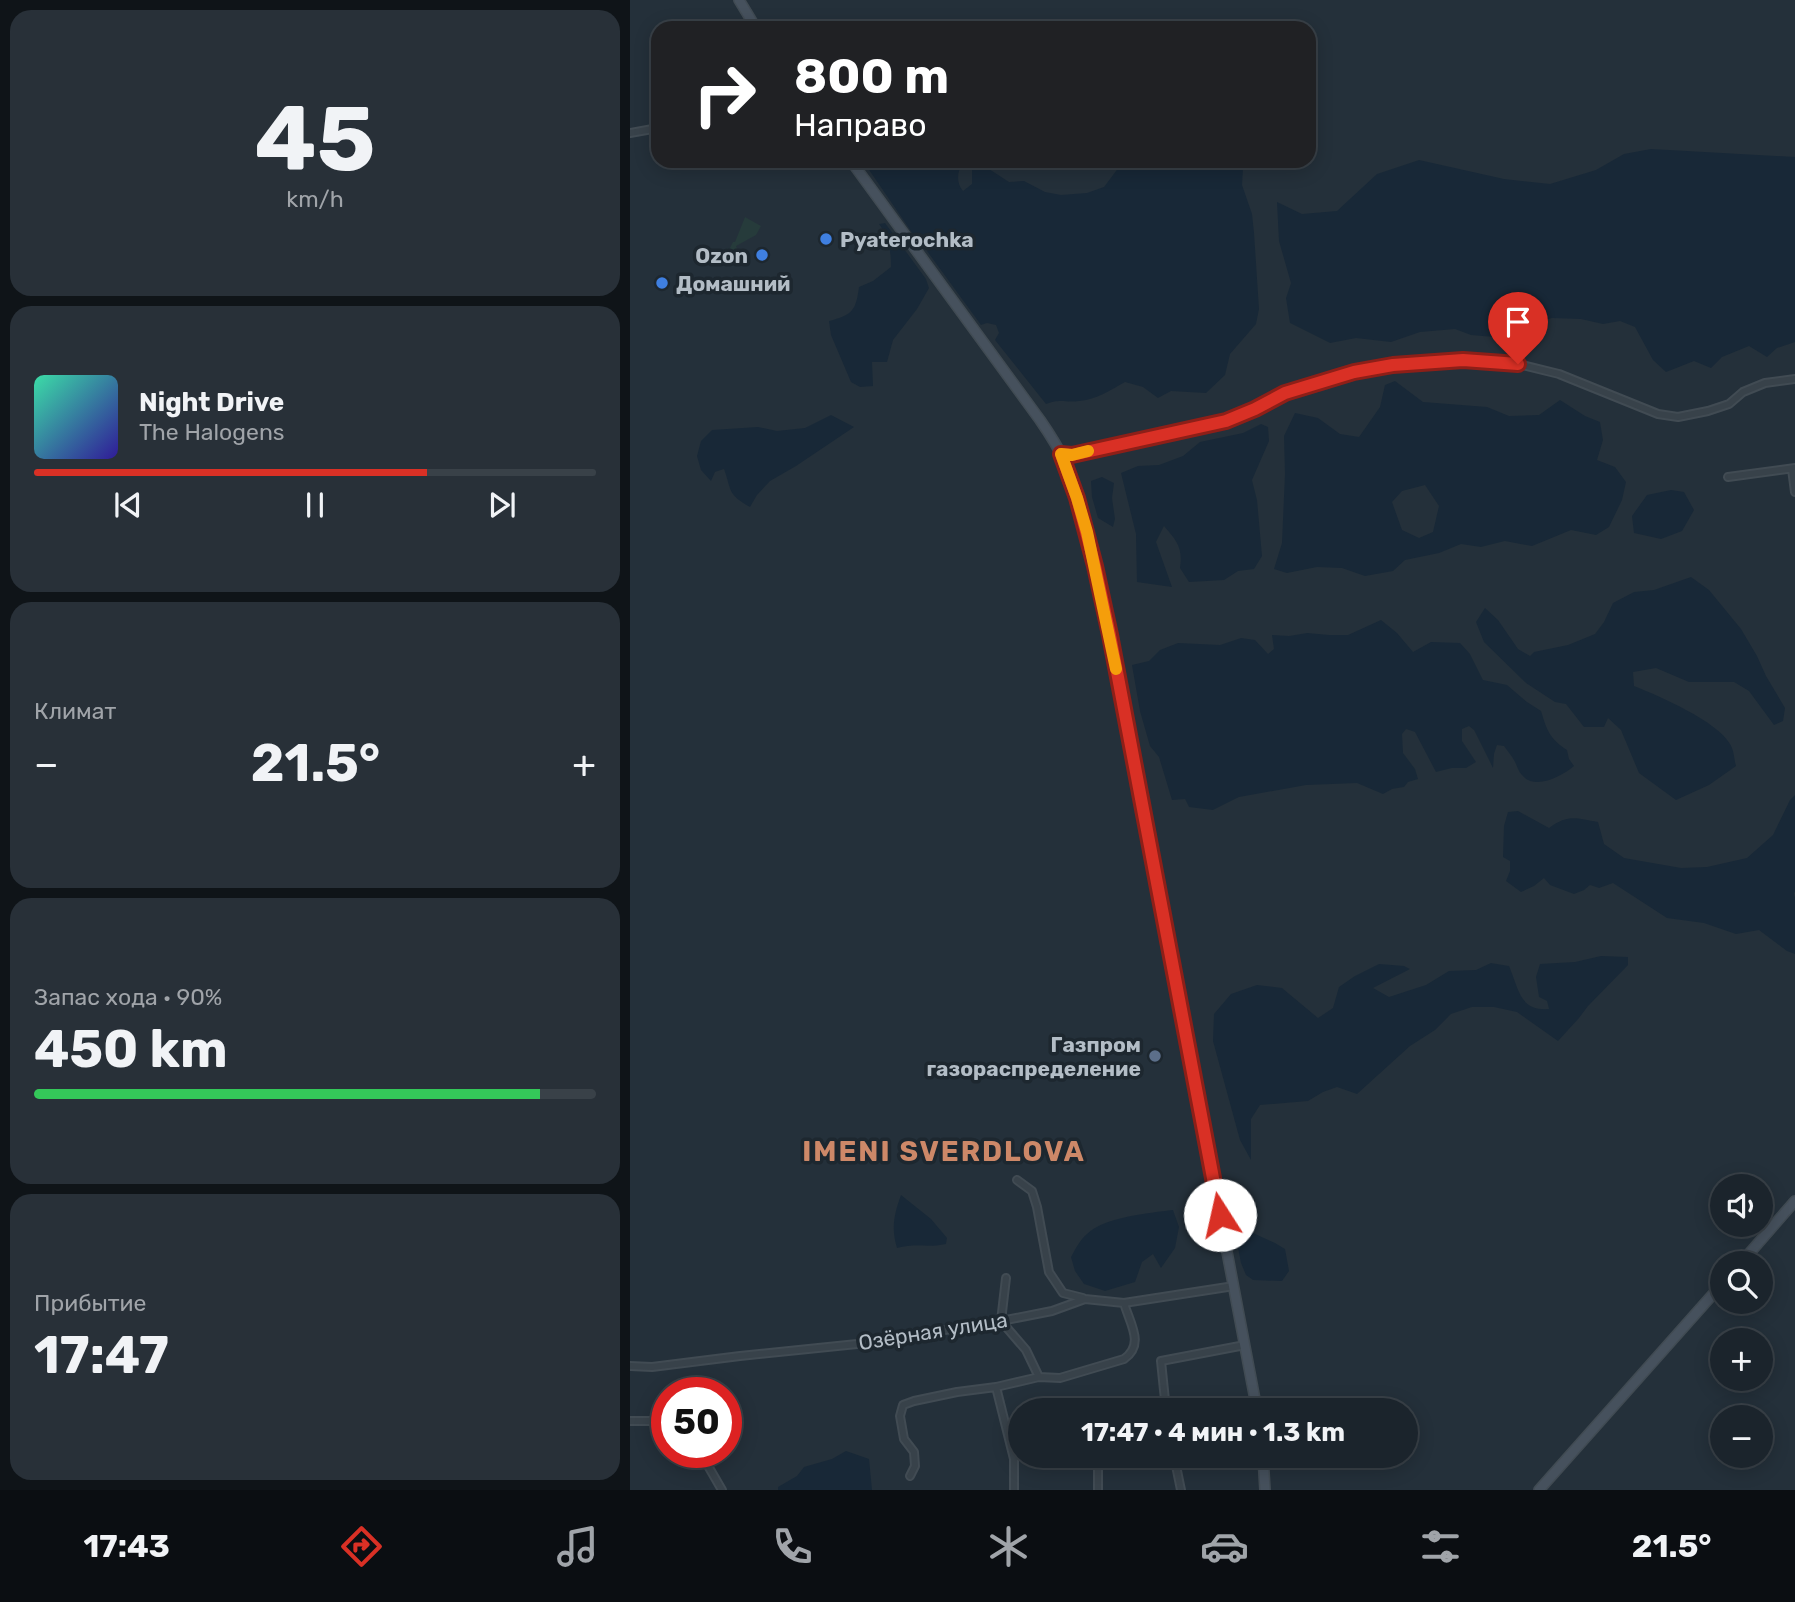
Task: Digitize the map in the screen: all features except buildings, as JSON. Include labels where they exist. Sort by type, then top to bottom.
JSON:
[{"type":"main road","points":[[739,0],[752,21]]},
{"type":"main road","points":[[856,168],[1040,420],[1061,454],[1077,498],[1110,635],[1255,1398]]},
{"type":"main road","points":[[1752,1251],[1795,1202]]},
{"type":"main road","points":[[1539,1490],[1710,1298]]},
{"type":"main road","points":[[1264,1468],[1265,1490]]},
{"type":"street","points":[[630,133],[651,129]]},
{"type":"street","points":[[1061,454],[1072,455],[1226,421],[1295,390],[1354,372],[1393,365],[1463,360],[1518,364],[1559,374],[1658,414],[1678,417],[1729,404],[1743,393],[1765,383],[1795,379]]},
{"type":"street","points":[[1728,477],[1793,469],[1795,492]]},
{"type":"street","points":[[1017,1181],[1032,1191],[1049,1272],[1063,1293],[1085,1299]]},
{"type":"street","points":[[1006,1278],[1001,1321],[1026,1350],[1039,1377]]},
{"type":"street","name":"Озёрная улица","points":[[630,1366],[652,1367],[858,1344],[1052,1311],[1085,1299],[1124,1303],[1234,1286]]},
{"type":"street","points":[[910,1476],[915,1466],[914,1452],[904,1439],[900,1416],[904,1405],[1039,1377],[1060,1378],[1124,1359],[1136,1347],[1136,1340],[1124,1303]]},
{"type":"street","points":[[1165,1398],[1161,1361],[1245,1345]]},
{"type":"street","points":[[996,1387],[1014,1459],[1014,1490]]},
{"type":"street","points":[[630,1421],[651,1421]]},
{"type":"street","points":[[709,1468],[722,1490]]},
{"type":"street","points":[[1098,1468],[1098,1490]]},
{"type":"street","points":[[1176,1468],[1181,1490]]},
{"type":"green space","points":[[745,217],[761,226],[756,235],[736,246],[729,264],[721,260],[727,248],[734,251],[730,248]]},
{"type":"water","points":[[1651,149],[1795,157],[1795,342],[1777,348],[1767,357],[1749,346],[1722,357],[1711,368],[1694,361],[1666,372],[1653,360],[1635,327],[1620,321],[1603,324],[1581,319],[1552,318],[1523,326],[1506,338],[1471,335],[1455,329],[1420,332],[1391,342],[1356,338],[1330,343],[1290,323],[1286,298],[1291,283],[1279,241],[1277,202],[1302,214],[1337,211],[1377,174],[1419,160],[1504,179],[1550,184],[1596,170],[1624,154]]},
{"type":"water","points":[[868,168],[960,168],[959,184],[963,191],[972,184],[972,168],[989,169],[1009,182],[1024,181],[1045,192],[1061,195],[1087,193],[1104,187],[1118,168],[1243,168],[1242,185],[1252,214],[1254,233],[1259,309],[1256,324],[1230,354],[1225,375],[1206,393],[1171,391],[1158,398],[1143,387],[1125,382],[1091,399],[1046,404],[995,340],[999,333],[996,325],[981,325],[927,251],[933,244],[931,238],[925,234],[915,237]]},
{"type":"water","points":[[885,223],[926,279],[929,288],[893,340],[887,362],[872,362],[873,386],[860,387],[851,382],[831,335],[829,321],[852,311],[859,287],[873,281],[891,267],[889,244],[879,224]]},
{"type":"water","points":[[1395,381],[1423,402],[1487,407],[1509,416],[1539,415],[1560,400],[1600,422],[1603,440],[1597,460],[1615,467],[1626,482],[1622,500],[1609,527],[1596,535],[1571,530],[1532,546],[1505,541],[1481,547],[1461,544],[1439,553],[1405,560],[1393,571],[1365,576],[1342,568],[1317,567],[1287,573],[1274,569],[1282,543],[1284,436],[1295,413],[1318,418],[1340,434],[1359,437],[1380,407],[1385,385]],"holes":[[[1425,485],[1439,506],[1433,532],[1419,538],[1402,530],[1392,502],[1402,491]]]},
{"type":"water","points":[[831,415],[854,427],[770,481],[750,507],[734,495],[724,469],[715,472],[711,481],[701,470],[697,456],[701,441],[712,430],[758,427],[777,431],[805,428]]},
{"type":"water","points":[[1261,424],[1268,427],[1269,441],[1252,480],[1257,500],[1262,556],[1254,569],[1238,571],[1224,580],[1189,582],[1180,568],[1181,555],[1178,545],[1164,526],[1156,542],[1172,587],[1137,582],[1136,534],[1121,473],[1138,466],[1159,465],[1183,456],[1200,442],[1243,433]]},
{"type":"water","points":[[1102,477],[1114,483],[1113,527],[1098,518],[1092,497],[1091,481]]},
{"type":"water","points":[[1671,490],[1684,492],[1694,510],[1682,531],[1661,539],[1634,533],[1632,516],[1647,495]]},
{"type":"water","points":[[1691,577],[1709,590],[1741,629],[1785,708],[1783,721],[1774,725],[1749,691],[1734,682],[1689,682],[1656,668],[1633,672],[1634,686],[1701,718],[1723,735],[1732,749],[1736,766],[1709,785],[1676,800],[1639,773],[1621,730],[1608,718],[1604,727],[1584,727],[1566,704],[1555,702],[1526,683],[1484,642],[1476,622],[1485,608],[1498,620],[1518,649],[1530,656],[1534,652],[1568,645],[1595,634],[1613,603],[1634,592],[1654,590]]},
{"type":"water","points":[[1381,620],[1397,633],[1413,652],[1431,642],[1460,643],[1470,654],[1483,680],[1507,685],[1541,711],[1550,734],[1567,750],[1574,766],[1556,777],[1534,782],[1527,780],[1521,773],[1504,746],[1497,745],[1493,768],[1474,730],[1469,726],[1462,729],[1462,741],[1476,762],[1466,768],[1436,772],[1415,732],[1406,729],[1402,734],[1403,753],[1415,769],[1418,779],[1383,794],[1357,783],[1306,785],[1239,797],[1213,810],[1189,807],[1185,799],[1172,800],[1159,757],[1150,746],[1140,711],[1132,665],[1149,661],[1160,650],[1178,643],[1220,645],[1241,638],[1255,640],[1268,654],[1274,649],[1272,635],[1348,635]]},
{"type":"water","points":[[1795,795],[1795,954],[1759,930],[1736,934],[1704,923],[1667,918],[1613,883],[1599,888],[1590,885],[1574,894],[1550,885],[1544,878],[1521,892],[1506,881],[1510,871],[1510,861],[1503,857],[1504,826],[1508,812],[1518,811],[1549,828],[1567,819],[1598,822],[1604,844],[1624,858],[1681,868],[1707,867],[1747,858],[1773,835]]},
{"type":"water","points":[[1601,956],[1628,957],[1628,965],[1558,1041],[1517,1012],[1494,1007],[1472,1007],[1451,1014],[1435,1030],[1410,1046],[1357,1094],[1337,1087],[1308,1101],[1260,1105],[1251,1119],[1251,1160],[1240,1140],[1213,1041],[1214,1014],[1231,994],[1257,985],[1282,988],[1318,1018],[1333,1008],[1339,987],[1379,964],[1410,969],[1373,988],[1389,997],[1426,985],[1449,971],[1476,970],[1491,963],[1509,966],[1518,990],[1526,1002],[1539,1009],[1549,1009],[1547,1001],[1539,997],[1536,977],[1540,964],[1575,962]]},
{"type":"water","points":[[901,1195],[931,1219],[947,1238],[946,1244],[897,1248],[894,1222]]},
{"type":"water","points":[[1173,1210],[1179,1227],[1175,1248],[1161,1268],[1153,1254],[1142,1262],[1135,1282],[1105,1291],[1084,1284],[1075,1271],[1071,1257],[1087,1234],[1104,1223],[1140,1214]]},
{"type":"water","points":[[1240,1227],[1285,1249],[1289,1271],[1282,1281],[1253,1280],[1246,1275],[1236,1237]]},
{"type":"water","points":[[846,1451],[869,1459],[872,1490],[778,1490],[778,1487],[797,1476],[804,1467],[832,1459]]},
{"type":"slow traffic","points":[[1088,451],[1072,455],[1061,454],[1087,532],[1116,669]]},
{"type":"place","name":"Pyaterochka","points":[[826,239]]},
{"type":"place","name":"Ozon","points":[[762,255]]},
{"type":"place","name":"Домашний","points":[[662,283]]},
{"type":"place","name":"Газпром газораспределение","points":[[1155,1056]]},
{"type":"district","name":"IMENI SVERDLOVA","points":[[944,1151]]},
{"type":"route","points":[[1220,1215],[1110,635],[1077,498],[1061,454],[1072,455],[1226,421],[1285,393],[1354,372],[1393,365],[1463,360],[1518,364]]}]
